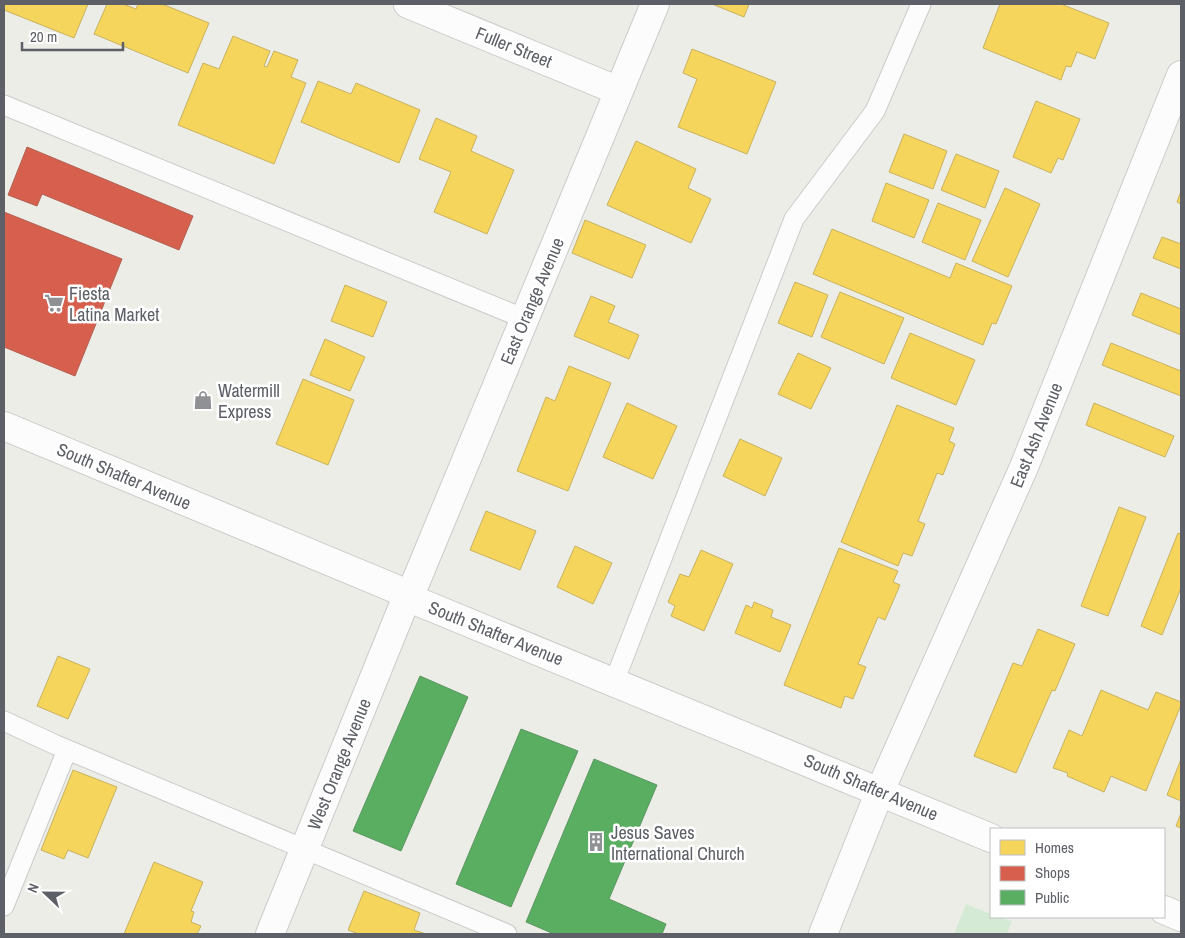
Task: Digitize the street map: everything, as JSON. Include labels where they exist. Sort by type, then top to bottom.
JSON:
[{"type":"street","name":"Fuller Street","points":[[408,4],[619,91]]},
{"type":"street","name":"East Orange Avenue","points":[[409,596],[655,4]]},
{"type":"street","name":"East Ash Avenue","points":[[823,934],[880,791],[1024,467],[1181,76]]},
{"type":"street","name":"South Shafter Avenue","points":[[4,426],[990,838]]},
{"type":"street","name":"West Orange Avenue","points":[[270,934],[409,596]]},
{"type":"street","points":[[1165,910],[1181,918]]},
{"type":"lane","points":[[614,682],[794,219],[875,111],[921,4]]},
{"type":"lane","points":[[4,105],[524,319]]},
{"type":"lane","points":[[4,721],[67,750],[507,934]]},
{"type":"lane","points":[[4,906],[67,750]]},
{"type":"green space","points":[[966,904],[990,914],[990,918],[1002,918],[1012,921],[1007,934],[954,934]]},
{"type":"building: Homes","points":[[4,4],[88,4],[74,38],[4,10]]},
{"type":"building: Homes","points":[[107,4],[123,4],[136,9],[138,4],[162,4],[209,23],[188,73],[94,34]]},
{"type":"building: Homes","points":[[712,4],[749,4],[744,17]]},
{"type":"building: Homes","points":[[1000,4],[1061,4],[1109,23],[1095,59],[1077,52],[1071,67],[1066,66],[1061,80],[983,48]]},
{"type":"building: Homes","points":[[233,36],[270,51],[264,66],[267,67],[274,51],[298,60],[291,77],[306,83],[274,164],[178,125],[203,63],[219,69]]},
{"type":"building: Homes","points":[[692,49],[776,82],[747,154],[678,127],[697,79],[683,73]]},
{"type":"building: Homes","points":[[318,81],[351,94],[356,83],[420,110],[399,163],[301,122]]},
{"type":"building: Homes","points":[[1036,101],[1080,119],[1063,160],[1058,158],[1051,173],[1013,157]]},
{"type":"building: Homes","points":[[436,118],[477,136],[471,151],[514,170],[487,234],[434,212],[451,172],[419,159]]},
{"type":"building: Homes","points":[[904,134],[947,151],[933,189],[889,172]]},
{"type":"building: Homes","points":[[636,141],[696,169],[688,188],[711,199],[691,243],[607,205]]},
{"type":"building: Homes","points":[[956,154],[999,171],[985,208],[941,190]]},
{"type":"building: Homes","points":[[886,183],[929,200],[914,238],[872,221]]},
{"type":"building: Homes","points":[[1005,188],[1040,204],[1008,277],[972,261]]},
{"type":"building: Homes","points":[[1181,191],[1181,204],[1177,202]]},
{"type":"building: Homes","points":[[938,203],[981,220],[965,260],[922,242]]},
{"type":"building: Homes","points":[[585,220],[646,245],[632,278],[572,253]]},
{"type":"building: Homes","points":[[832,229],[950,278],[956,263],[1012,286],[996,324],[992,323],[983,345],[813,274]]},
{"type":"building: Homes","points":[[1162,237],[1181,244],[1181,269],[1153,258]]},
{"type":"building: Homes","points":[[795,282],[828,295],[812,337],[778,323]]},
{"type":"building: Homes","points":[[345,285],[387,302],[373,337],[331,321]]},
{"type":"building: Homes","points":[[840,292],[904,318],[884,364],[821,337]]},
{"type":"building: Homes","points":[[1141,293],[1181,309],[1181,335],[1132,315]]},
{"type":"building: Homes","points":[[591,296],[615,306],[608,322],[639,335],[629,359],[574,336]]},
{"type":"building: Homes","points":[[910,333],[975,360],[956,405],[891,378]]},
{"type":"building: Homes","points":[[325,339],[365,357],[350,391],[310,375]]},
{"type":"building: Homes","points":[[1111,343],[1181,371],[1181,396],[1102,365]]},
{"type":"building: Homes","points":[[798,353],[831,368],[811,409],[778,394]]},
{"type":"building: Homes","points":[[569,366],[611,383],[568,491],[517,471],[546,397],[555,401]]},
{"type":"building: Homes","points":[[303,379],[354,400],[328,465],[276,444]]},
{"type":"building: Homes","points":[[627,403],[677,426],[653,479],[603,457]]},
{"type":"building: Homes","points":[[1094,403],[1174,436],[1165,457],[1086,425]]},
{"type":"building: Homes","points":[[897,405],[954,428],[949,441],[955,444],[943,475],[937,473],[918,521],[925,524],[912,556],[903,553],[898,566],[841,542]]},
{"type":"building: Homes","points":[[740,439],[782,458],[765,496],[723,476]]},
{"type":"building: Homes","points":[[1119,507],[1146,517],[1108,616],[1081,606]]},
{"type":"building: Homes","points":[[486,511],[536,531],[520,570],[470,550]]},
{"type":"building: Homes","points":[[1178,533],[1181,534],[1181,588],[1162,635],[1141,626]]},
{"type":"building: Homes","points":[[575,546],[612,563],[593,604],[557,587]]},
{"type":"building: Homes","points":[[839,548],[898,571],[893,582],[900,585],[885,620],[878,617],[858,664],[866,667],[853,699],[845,696],[841,708],[784,685]]},
{"type":"building: Homes","points":[[701,550],[733,564],[704,631],[671,616],[675,606],[668,602],[680,574],[689,577]]},
{"type":"building: Homes","points":[[754,602],[773,610],[771,617],[791,625],[780,652],[735,633],[746,605],[752,608]]},
{"type":"building: Homes","points":[[1038,629],[1075,644],[1055,691],[1052,690],[1016,773],[974,756],[1013,663],[1022,666]]},
{"type":"building: Homes","points":[[58,656],[90,669],[68,719],[37,706]]},
{"type":"building: Homes","points":[[1101,690],[1148,710],[1156,692],[1181,702],[1146,791],[1111,776],[1104,792],[1067,776],[1068,773],[1053,768],[1069,730],[1082,736]]},
{"type":"building: Homes","points":[[1181,759],[1181,801],[1167,795]]},
{"type":"building: Homes","points":[[73,770],[117,787],[88,858],[68,850],[64,859],[41,850]]},
{"type":"building: Homes","points":[[1181,813],[1181,828],[1176,826]]},
{"type":"building: Homes","points":[[154,862],[203,882],[191,911],[194,912],[191,922],[201,926],[197,934],[124,934]]},
{"type":"building: Homes","points":[[364,891],[420,913],[414,930],[426,934],[359,934],[348,930]]},
{"type":"building: Shops","points":[[27,147],[193,216],[179,250],[42,194],[37,206],[8,195]]},
{"type":"building: Shops","name":"Fiesta Latina Market","points":[[4,212],[122,259],[75,376],[4,347]]},
{"type":"building: Shops","name":"Watermill Express","points":[[203,393],[210,397],[210,403],[203,409],[196,405],[196,397]]},
{"type":"building: Public","points":[[420,676],[468,697],[401,851],[353,831]]},
{"type":"building: Public","points":[[521,729],[578,751],[511,907],[456,884]]},
{"type":"building: Public","name":"Jesus Saves International Church","points":[[594,759],[657,785],[609,899],[666,924],[662,934],[554,934],[526,922]]},
{"type":"place","name":"Fiesta Latina Market","points":[[54,303]]},
{"type":"place","name":"Watermill Express","points":[[203,400]]},
{"type":"place","name":"Jesus Saves International Church","points":[[596,842]]}]
